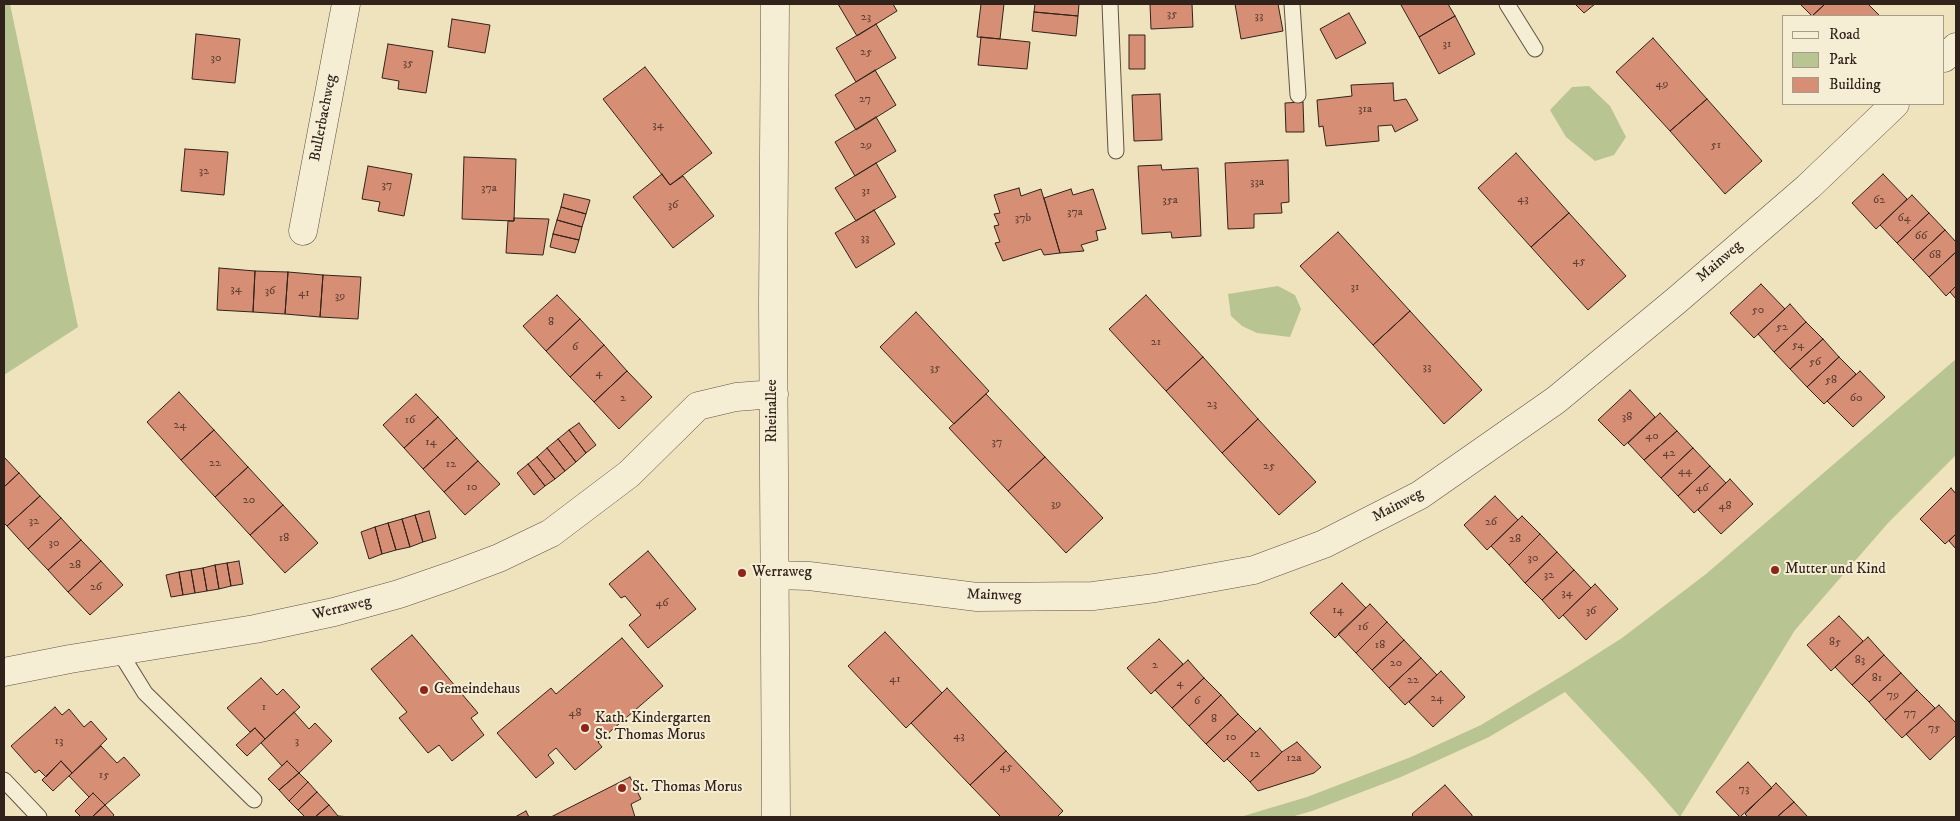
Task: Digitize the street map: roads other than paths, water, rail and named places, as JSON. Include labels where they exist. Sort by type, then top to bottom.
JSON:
[{"type":"street","name":"Bullerbachweg","points":[[303,232],[346,4]]},
{"type":"street","name":"Rheinallee","points":[[774,4],[776,817]]},
{"type":"street","points":[[1945,57],[1956,48]]},
{"type":"street","name":"Mainweg","points":[[774,574],[809,576],[977,597],[1093,596],[1155,588],[1254,570],[1324,544],[1420,495],[1556,400],[1677,300],[1808,187],[1895,105]]},
{"type":"street","name":"Werraweg","points":[[4,672],[255,629],[334,612],[399,594],[499,558],[551,533],[586,508],[629,474],[698,406],[736,397],[774,394]]},
{"type":"lane","points":[[1110,4],[1116,151]]},
{"type":"lane","points":[[1292,4],[1298,95]]},
{"type":"lane","points":[[1507,4],[1535,49]]},
{"type":"lane","points":[[120,651],[145,692],[254,800]]},
{"type":"lane","points":[[4,780],[39,817]]},
{"type":"place","name":"Mutter und Kind","points":[[1775,570]]},
{"type":"place","name":"Werraweg","points":[[742,573]]},
{"type":"place","name":"Gemeindehaus","points":[[424,690]]},
{"type":"place","name":"Kath. Kindergarten St. Thomas Morus","points":[[585,728]]},
{"type":"place","name":"St. Thomas Morus","points":[[622,788]]}]
